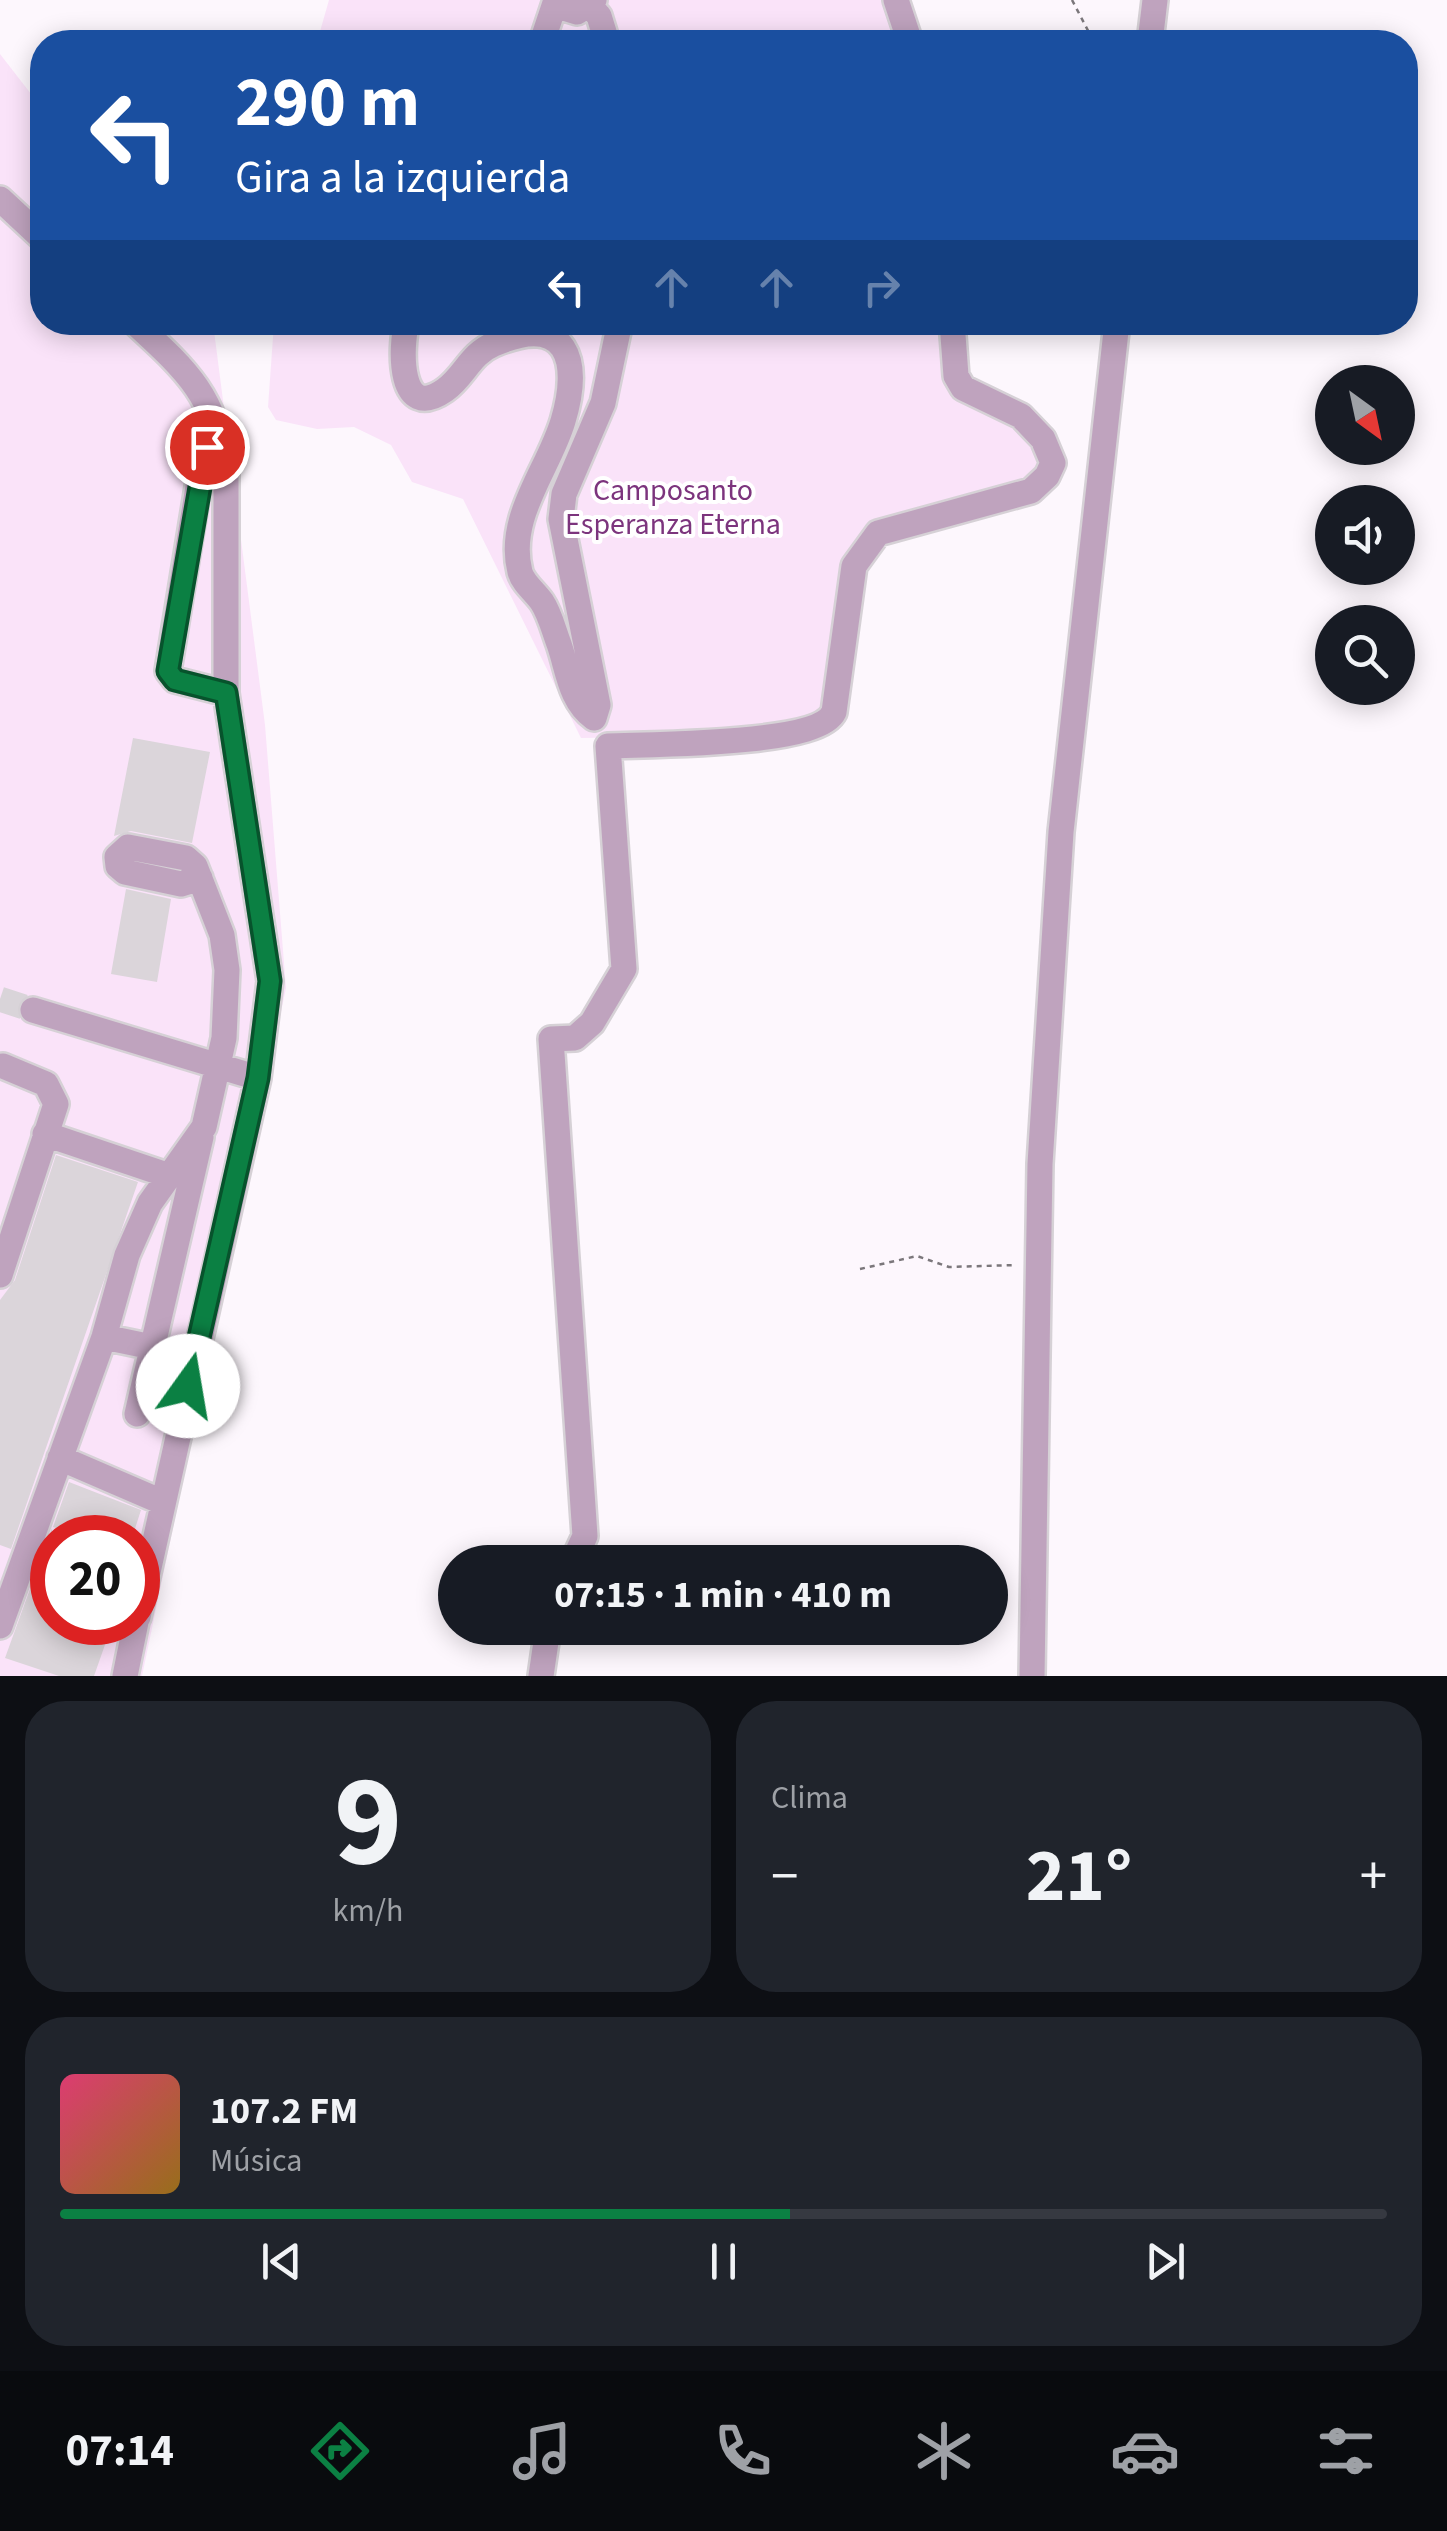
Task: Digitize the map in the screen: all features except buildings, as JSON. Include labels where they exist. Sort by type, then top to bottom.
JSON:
[{"type":"street","points":[[546,30],[556,0],[570,11],[592,3],[603,30]]},
{"type":"street","points":[[896,0],[906,30]]},
{"type":"street","points":[[1151,30],[1154,0]]},
{"type":"street","points":[[0,199],[30,227]]},
{"type":"street","points":[[148,335],[182,366],[215,414],[226,468],[226,693],[270,967],[258,1078],[159,1515]]},
{"type":"street","points":[[404,335],[400,349],[402,376],[425,396],[445,390],[467,361],[494,344],[523,336],[554,338],[568,350],[574,368],[563,422],[523,513],[516,547],[521,576],[544,604],[572,694],[594,718],[598,705],[561,518],[564,494],[603,403],[617,335]]},
{"type":"street","points":[[582,1545],[586,1536],[551,1039],[575,1038],[592,1023],[624,969],[608,746],[741,740],[823,724],[834,712],[854,566],[863,548],[878,533],[1031,490],[1047,476],[1053,463],[1044,439],[1021,416],[963,388],[956,376],[953,335]]},
{"type":"street","points":[[1032,1676],[1036,1280],[1061,832],[1116,335]]},
{"type":"street","points":[[215,414],[199,480],[168,666],[175,680],[226,693]]},
{"type":"street","points":[[137,1414],[224,1038],[227,970],[222,935],[200,878]]},
{"type":"street","points":[[33,1010],[258,1078]]},
{"type":"street","points":[[0,1275],[56,1104],[46,1084],[2,1066]]},
{"type":"street","points":[[0,1626],[104,1337],[127,1256],[166,1175],[204,1127]]},
{"type":"street","points":[[45,1134],[166,1175]]},
{"type":"street","points":[[127,1256],[171,1264]]},
{"type":"street","points":[[104,1337],[152,1347]]},
{"type":"street","points":[[60,1458],[162,1502]]},
{"type":"street","points":[[125,1676],[132,1645]]},
{"type":"street","points":[[541,1676],[546,1645]]},
{"type":"path","points":[[1072,0],[1088,30]]},
{"type":"path","points":[[860,1269],[928,1256],[949,1266],[1026,1266],[1036,1280]]},
{"type":"green space","points":[[329,0],[889,0],[898,30],[320,30]]},
{"type":"green space","points":[[0,54],[30,93],[30,335],[215,335],[265,725],[286,988],[160,1590],[160,1515],[30,1515],[30,1645],[148,1645],[142,1676],[0,1676]]},
{"type":"green space","name":"Camposanto Esperanza Eterna","points":[[273,335],[948,335],[951,382],[1036,441],[1043,475],[868,531],[827,711],[820,718],[714,736],[581,738],[463,499],[412,482],[391,445],[354,427],[317,429],[276,420],[268,407]]},
{"type":"tunnel","points":[[0,999],[33,1010]]},
{"type":"route","points":[[188,1386],[258,1078],[270,981],[226,693],[175,680],[168,671],[207,447]]}]
